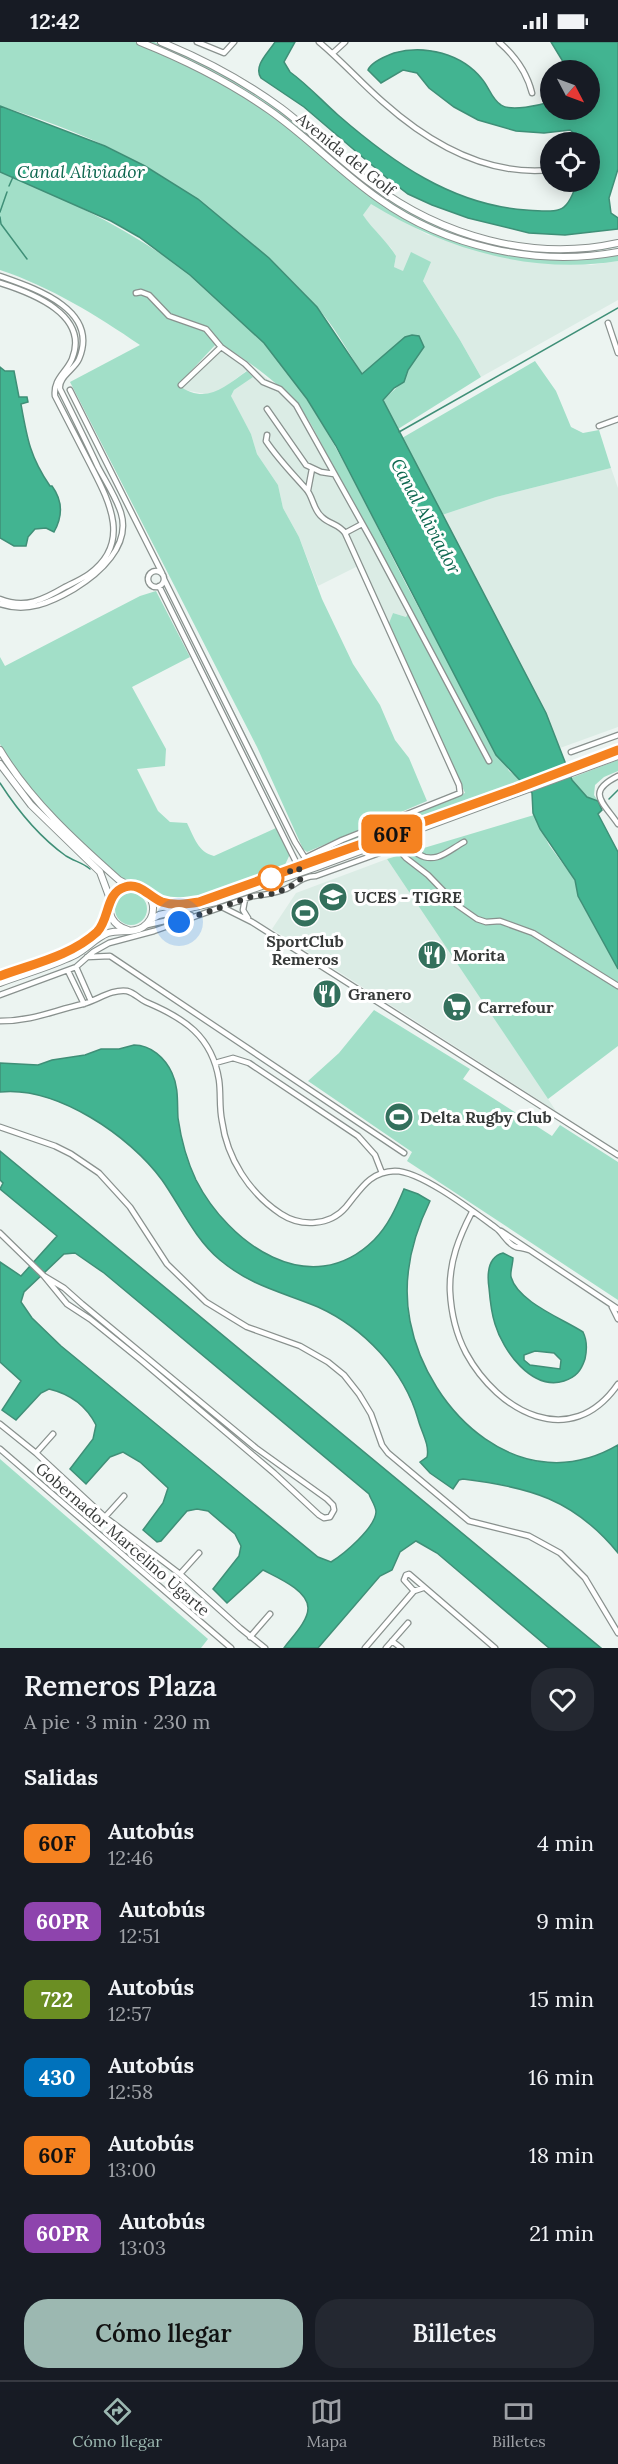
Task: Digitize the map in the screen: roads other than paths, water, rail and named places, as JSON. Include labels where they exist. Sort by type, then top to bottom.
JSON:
[{"type":"main road","name":"Avenida del Golf","points":[[140,42],[217,78],[254,100],[307,139],[379,200],[425,226],[474,244],[530,255],[566,257],[618,252]]},
{"type":"main road","name":"Avenida del Golf","points":[[161,42],[219,69],[264,96],[370,183],[399,203],[433,221],[473,236],[527,247],[568,249],[618,243]]},
{"type":"main road","points":[[0,750],[27,790],[113,875],[164,903],[182,904],[199,902],[300,874],[618,756]]},
{"type":"main road","points":[[576,770],[618,750]]},
{"type":"main road","points":[[0,764],[31,805],[100,872],[107,885],[112,920],[128,930]]},
{"type":"main road","points":[[1,980],[72,957],[107,934],[144,926],[159,915],[216,902],[300,874],[516,792]]},
{"type":"main road","points":[[1,980],[69,951],[85,941],[103,925],[110,903],[118,890],[131,886]]},
{"type":"main road","points":[[149,895],[153,907],[150,920]]},
{"type":"street","points":[[197,42],[224,53],[234,42]]},
{"type":"street","points":[[318,42],[333,53],[403,120],[445,146],[492,165],[520,170],[540,170]]},
{"type":"street","points":[[333,53],[345,42]]},
{"type":"street","points":[[499,42],[525,74],[532,93]]},
{"type":"street","points":[[0,276],[42,292],[64,305],[79,327],[82,348],[80,358],[62,380],[60,388],[116,503],[123,524],[119,543],[107,563],[96,575],[48,603],[24,608],[0,604]]},
{"type":"street","points":[[0,283],[57,308],[72,327],[75,344],[72,358],[56,381],[55,396],[110,502],[114,523],[112,540],[105,557],[90,573],[45,599],[28,604],[0,599]]},
{"type":"street","points":[[136,293],[149,295],[169,316],[206,329],[221,347],[245,363],[263,382],[280,389],[296,405],[489,761]]},
{"type":"street","points":[[608,323],[618,353]]},
{"type":"street","points":[[181,385],[221,347]]},
{"type":"street","points":[[0,995],[76,968],[87,957],[109,943],[154,931],[246,899],[289,888],[300,874],[305,858],[70,390]]},
{"type":"street","points":[[267,409],[306,465],[312,469],[334,474]]},
{"type":"street","points":[[600,426],[618,420]]},
{"type":"street","points":[[267,435],[266,441],[308,490],[318,514],[323,519],[340,526],[345,532],[459,786],[460,793],[305,858]]},
{"type":"street","points":[[308,490],[312,469]]},
{"type":"street","points":[[114,523],[123,524]]},
{"type":"street","points":[[345,532],[362,524]]},
{"type":"street","points":[[112,540],[119,543]]},
{"type":"street","points":[[159,586],[151,585],[148,578],[150,573],[154,571],[163,576]]},
{"type":"street","points":[[163,576],[159,586],[267,801],[300,874]]},
{"type":"street","points":[[219,705],[225,702]]},
{"type":"street","points":[[571,752],[618,735]]},
{"type":"street","points":[[618,776],[602,785],[599,792],[600,798],[618,824]]},
{"type":"street","points":[[267,801],[273,798]]},
{"type":"street","points":[[300,874],[316,876],[396,847],[406,846],[424,857],[438,859],[465,842]]},
{"type":"street","points":[[396,847],[457,905],[477,919],[500,921],[533,933],[618,986]]},
{"type":"street","points":[[310,876],[317,867]]},
{"type":"street","points":[[246,899],[243,910],[252,922]]},
{"type":"street","points":[[222,907],[252,922],[618,1155]]},
{"type":"street","points":[[144,926],[166,919],[197,915]]},
{"type":"street","points":[[87,957],[110,956],[404,1153]]},
{"type":"street","points":[[76,968],[91,1001]]},
{"type":"street","points":[[69,971],[84,1004]]},
{"type":"street","points":[[1,980],[8,993]]},
{"type":"street","points":[[0,1021],[37,1018],[113,993],[127,992],[164,1008],[196,1031],[215,1063],[219,1081],[223,1129],[234,1159],[254,1190],[281,1214],[307,1223],[329,1220],[347,1206],[365,1182],[382,1173],[411,1173],[498,1229],[512,1245],[529,1250],[618,1309]]},
{"type":"street","points":[[215,1063],[238,1058],[256,1068],[365,1142],[375,1155],[382,1173]]},
{"type":"street","points":[[0,1127],[55,1146],[92,1168],[120,1194],[163,1259],[194,1292],[238,1322],[309,1350],[328,1362],[359,1394],[371,1414],[382,1445],[388,1453],[469,1521],[521,1533],[560,1553],[585,1578],[618,1632]]},
{"type":"street","points":[[472,1212],[454,1255],[450,1290],[453,1317],[460,1342],[485,1382],[523,1412],[538,1418],[556,1420],[575,1418],[594,1409],[618,1384]]},
{"type":"street","points":[[0,1233],[44,1276],[67,1304],[86,1312],[333,1505],[334,1510],[330,1517],[324,1518],[319,1515],[86,1312],[64,1288],[44,1276]]},
{"type":"street","points":[[611,1305],[618,1319]]},
{"type":"street","points":[[161,1377],[165,1372]]},
{"type":"street","points":[[0,1424],[36,1453],[105,1517],[180,1574],[265,1648]]},
{"type":"street","points":[[36,1453],[53,1434]]},
{"type":"street","points":[[245,1449],[251,1443]]},
{"type":"street","name":"Gobernador Marcelino Ugarte","points":[[0,1449],[231,1648]]},
{"type":"street","points":[[105,1517],[124,1496]]},
{"type":"street","points":[[180,1574],[199,1553]]},
{"type":"street","points":[[414,1590],[404,1580],[406,1575],[409,1574],[495,1648]]},
{"type":"street","points":[[365,1648],[414,1590],[423,1588]]},
{"type":"street","points":[[250,1637],[270,1614]]},
{"type":"street","points":[[386,1648],[408,1623]]},
{"type":"street","points":[[392,1641],[401,1648]]},
{"type":"water","points":[[275,42],[295,42],[284,62],[290,72],[380,149],[424,178],[473,200],[526,210],[554,211],[565,206],[573,192],[600,192],[600,132],[516,131],[478,120],[454,107],[429,88],[417,73],[403,70],[381,83],[368,70],[375,62],[394,53],[418,50],[442,53],[454,57],[474,70],[501,105],[511,108],[540,105],[540,120],[600,120],[600,60],[562,60],[551,42],[618,42],[618,169],[609,198],[611,213],[618,218],[618,229],[565,235],[529,233],[468,218],[408,194],[304,107],[261,78],[259,69],[265,55]]},
{"type":"water","name":"Canal Aliviador","points":[[0,106],[105,146],[145,166],[198,199],[269,258],[317,307],[362,374],[405,337],[419,336],[424,347],[408,370],[404,382],[394,388],[383,400],[546,713],[572,780],[587,797],[598,801],[602,810],[598,814],[618,852],[618,969],[578,896],[575,880],[540,829],[533,813],[532,793],[496,755],[336,446],[307,399],[264,343],[190,275],[139,237],[111,221],[0,172]]},
{"type":"water","points":[[0,367],[5,371],[14,371],[19,397],[27,397],[28,402],[21,404],[30,447],[38,466],[56,492],[60,503],[59,520],[54,532],[46,528],[35,529],[28,537],[26,546],[14,546],[0,538]]},
{"type":"water","points":[[134,1045],[146,1047],[157,1053],[172,1073],[177,1090],[178,1118],[185,1150],[196,1180],[210,1203],[228,1225],[250,1243],[273,1257],[298,1265],[324,1266],[349,1258],[379,1235],[404,1189],[430,1201],[414,1244],[407,1290],[410,1321],[420,1355],[437,1387],[459,1416],[485,1439],[515,1455],[548,1462],[583,1460],[618,1445],[618,1553],[584,1520],[549,1499],[509,1486],[463,1479],[459,1480],[453,1489],[430,1473],[420,1462],[427,1457],[428,1452],[412,1401],[392,1368],[366,1339],[335,1316],[318,1307],[267,1288],[243,1276],[220,1260],[195,1232],[162,1180],[148,1163],[112,1131],[90,1117],[45,1097],[22,1092],[0,1092],[0,1063],[38,1065],[52,1060],[85,1055],[101,1049],[119,1049]]},
{"type":"water","points":[[0,1151],[601,1648],[549,1648],[437,1553],[416,1541],[400,1552],[392,1570],[380,1576],[318,1648],[284,1648],[305,1619],[307,1601],[290,1585],[263,1570],[227,1603],[213,1589],[239,1556],[241,1546],[235,1534],[208,1511],[197,1509],[187,1511],[161,1541],[157,1542],[143,1530],[163,1503],[168,1488],[140,1462],[123,1452],[110,1457],[86,1484],[70,1469],[93,1439],[96,1425],[82,1406],[70,1397],[49,1389],[41,1393],[16,1420],[2,1410],[21,1381],[0,1362],[0,1262],[21,1276],[57,1236],[0,1189],[3,1183],[0,1180]],"holes":[[[75,1253],[104,1273],[369,1494],[376,1510],[374,1518],[365,1533],[351,1547],[331,1562],[318,1557],[61,1346],[32,1318],[21,1302],[24,1292],[64,1254]]]},
{"type":"water","points":[[503,1253],[513,1258],[511,1277],[522,1294],[542,1309],[583,1332],[586,1345],[585,1359],[580,1370],[572,1378],[552,1383],[541,1380],[520,1366],[505,1346],[494,1320],[488,1283],[491,1262]],"holes":[[[535,1351],[554,1353],[561,1360],[560,1369],[530,1365],[524,1360],[524,1355]]]},
{"type":"waterway","points":[[9,186],[13,177]]},
{"type":"waterway","points":[[0,212],[7,192]]},
{"type":"waterway","points":[[0,217],[1,224],[27,259]]},
{"type":"waterway","points":[[399,432],[618,308]]},
{"type":"waterway","points":[[0,783],[21,813],[46,840],[66,856],[90,869]]},
{"type":"waterway","points":[[609,799],[618,790]]},
{"type":"place","name":"UCES - TIGRE","points":[[333,897]]},
{"type":"place","name":"SportClub Remeros","points":[[305,913]]},
{"type":"place","name":"Morita","points":[[432,955]]},
{"type":"place","name":"Granero","points":[[327,994]]},
{"type":"place","name":"Carrefour","points":[[457,1007]]},
{"type":"place","name":"Delta Rugby Club","points":[[399,1117]]}]
